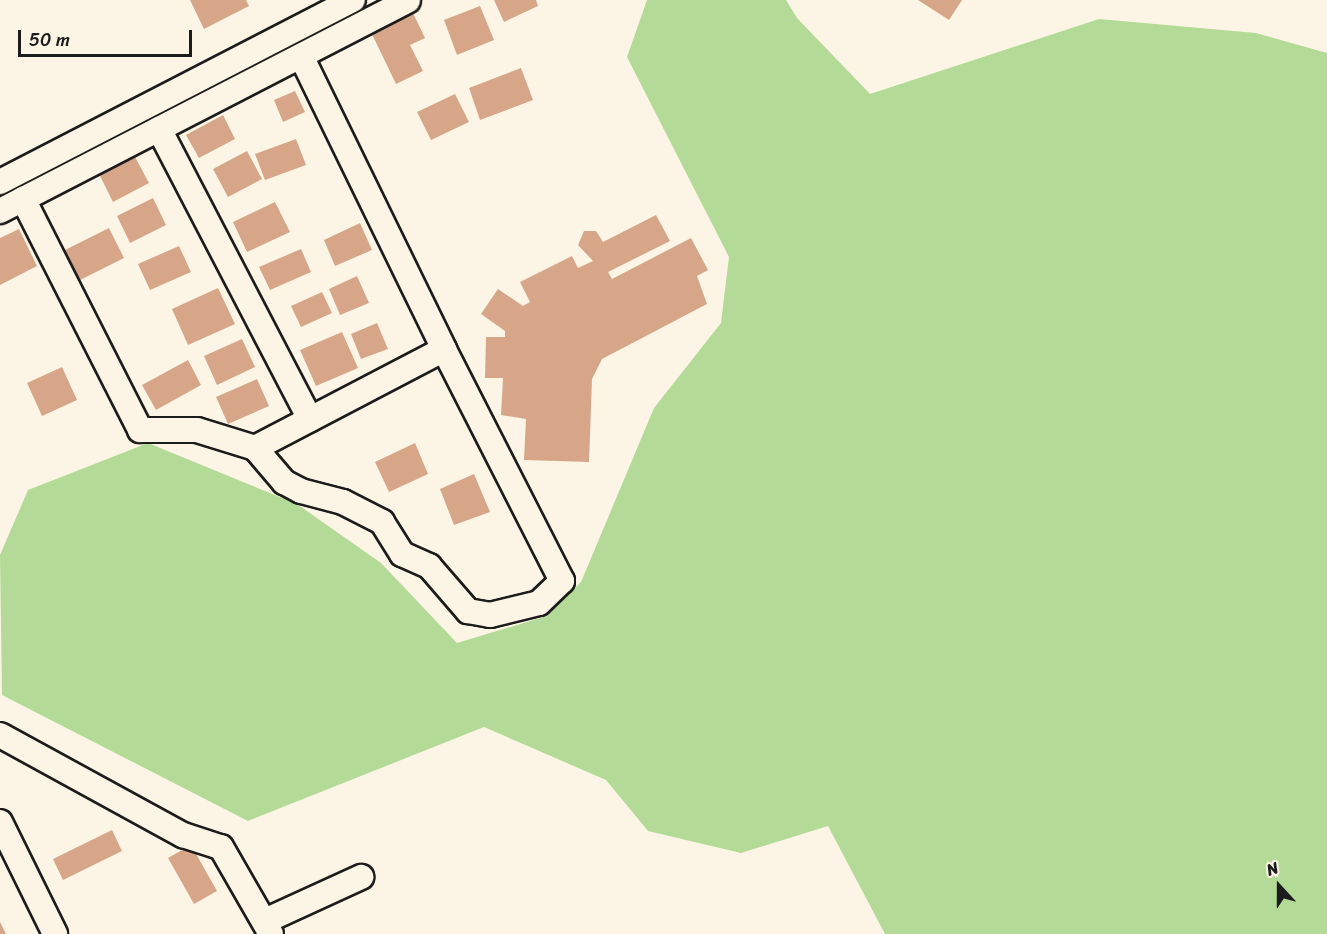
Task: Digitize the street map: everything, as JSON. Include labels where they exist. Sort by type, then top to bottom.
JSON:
[{"type":"street","points":[[0,182],[353,0]]},
{"type":"street","points":[[0,211],[408,0]]},
{"type":"street","points":[[23,199],[140,430],[197,430],[255,448],[284,482],[301,491],[343,502],[382,522],[402,554],[429,566],[468,611],[490,615],[539,603],[562,580],[444,349],[301,56]]},
{"type":"street","points":[[159,129],[310,419]]},
{"type":"street","points":[[255,448],[444,349]]},
{"type":"street","points":[[0,735],[183,835],[221,847],[268,927],[361,877]]},
{"type":"street","points":[[0,822],[56,934]]},
{"type":"green space","points":[[647,0],[786,0],[797,18],[870,94],[1099,19],[1256,33],[1327,53],[1327,934],[885,934],[828,826],[741,853],[648,831],[606,780],[484,727],[248,821],[2,695],[0,555],[28,490],[148,443],[297,504],[381,563],[457,643],[547,616],[581,582],[654,408],[721,323],[729,257],[627,57]]},
{"type":"building","points":[[190,0],[246,0],[249,6],[204,29]]},
{"type":"building","points":[[494,0],[536,0],[538,6],[504,22]]},
{"type":"building","points":[[918,0],[962,0],[949,20]]},
{"type":"building","points":[[480,6],[494,40],[457,55],[444,20]]},
{"type":"building","points":[[412,11],[425,38],[410,45],[423,71],[396,84],[370,30]]},
{"type":"building","points":[[521,68],[533,100],[480,120],[469,88]]},
{"type":"building","points":[[295,91],[305,112],[283,122],[274,100]]},
{"type":"building","points":[[455,94],[469,122],[431,140],[417,112]]},
{"type":"building","points":[[223,115],[235,139],[199,158],[186,135]]},
{"type":"building","points":[[296,139],[306,165],[265,180],[255,154]]},
{"type":"building","points":[[247,151],[262,179],[228,197],[213,169]]},
{"type":"building","points":[[134,155],[149,183],[113,202],[99,174]]},
{"type":"building","points":[[153,198],[166,225],[130,243],[117,216]]},
{"type":"building","points":[[275,202],[290,232],[247,252],[233,222]]},
{"type":"building","points":[[656,215],[670,241],[608,272],[612,279],[691,238],[708,270],[697,276],[707,304],[602,359],[592,379],[589,462],[524,460],[526,419],[501,415],[503,378],[485,378],[486,337],[505,337],[505,331],[481,314],[498,289],[523,306],[530,302],[520,282],[572,256],[578,268],[593,261],[578,245],[584,231],[596,231],[603,242]]},
{"type":"building","points":[[360,223],[372,250],[335,266],[324,240]]},
{"type":"building","points":[[109,228],[124,258],[78,281],[63,251]]},
{"type":"building","points":[[19,229],[37,266],[0,285],[0,238]]},
{"type":"building","points":[[179,246],[191,272],[150,290],[138,264]]},
{"type":"building","points":[[301,249],[311,272],[270,290],[259,267]]},
{"type":"building","points":[[357,276],[369,303],[340,315],[329,289]]},
{"type":"building","points":[[218,288],[235,324],[188,345],[172,309]]},
{"type":"building","points":[[322,292],[332,313],[301,327],[291,306]]},
{"type":"building","points":[[377,323],[388,349],[361,359],[351,334]]},
{"type":"building","points":[[342,332],[358,368],[316,386],[300,350]]},
{"type":"building","points":[[242,339],[255,367],[217,385],[204,356]]},
{"type":"building","points":[[188,360],[201,385],[156,410],[142,385]]},
{"type":"building","points":[[62,367],[77,400],[42,416],[27,383]]},
{"type":"building","points":[[257,379],[269,406],[228,424],[216,397]]},
{"type":"building","points":[[415,443],[428,474],[389,492],[375,462]]},
{"type":"building","points":[[474,474],[490,512],[454,525],[440,489]]},
{"type":"building","points":[[112,830],[122,851],[63,880],[53,859]]},
{"type":"building","points":[[191,845],[217,891],[194,904],[168,858]]},
{"type":"building","points":[[0,922],[6,934],[0,934]]}]
